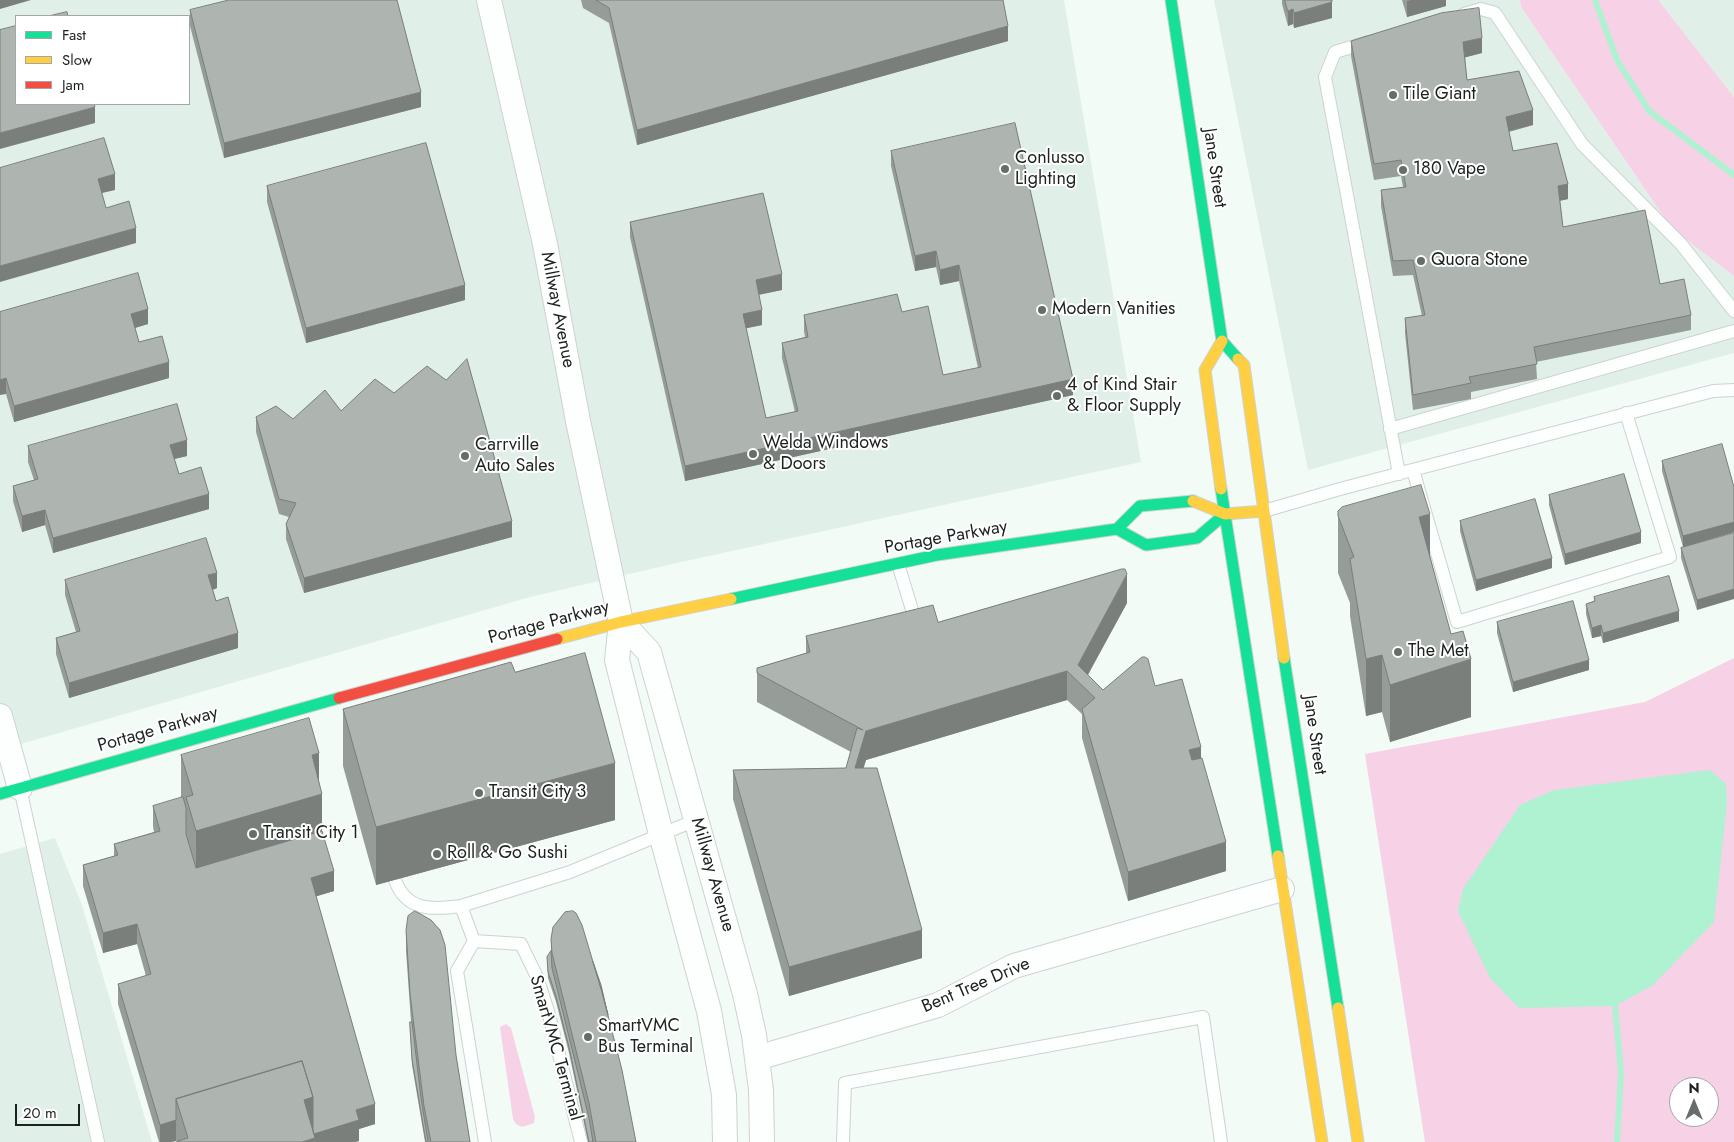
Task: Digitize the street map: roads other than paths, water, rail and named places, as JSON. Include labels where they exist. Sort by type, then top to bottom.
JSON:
[{"type":"main road","name":"Jane Street","points":[[1171,0],[1222,341],[1244,364],[1333,984],[1358,1142]]},
{"type":"main road","points":[[1222,341],[1205,370],[1225,514],[1322,1142]]},
{"type":"main road","points":[[1225,514],[1197,538],[1146,545],[1117,529],[1140,506],[1191,500],[1225,514],[1264,511]]},
{"type":"main road","name":"Portage Parkway","points":[[10,791],[340,702],[621,622],[937,555],[1117,529]]},
{"type":"street","name":"Millway Avenue","points":[[489,0],[545,244],[578,421],[621,622],[617,660],[661,834],[709,1011],[724,1095],[726,1142]]},
{"type":"street","name":"Millway Avenue","points":[[621,622],[649,652],[718,894],[745,994],[757,1058],[761,1090],[762,1142]]},
{"type":"street","points":[[0,716],[10,791]]},
{"type":"street","name":"Bent Tree Drive","points":[[757,1058],[938,1005],[1014,966],[1282,889]]},
{"type":"lane","points":[[1453,17],[1480,9],[1496,13],[1582,144],[1681,244],[1734,311]]},
{"type":"lane","points":[[1380,38],[1335,52],[1326,77],[1399,474]]},
{"type":"lane","points":[[1390,429],[1734,331]]},
{"type":"lane","points":[[1264,511],[1626,413],[1713,391],[1734,390]]},
{"type":"lane","points":[[1413,470],[1457,622],[1670,557],[1626,413]]},
{"type":"lane","points":[[898,564],[920,637]]},
{"type":"lane","points":[[10,791],[98,1142]]},
{"type":"lane","points":[[395,880],[404,898],[417,905],[440,909],[461,906],[570,872],[696,820]]},
{"type":"lane","points":[[461,906],[474,941],[457,971],[485,1142]]},
{"type":"lane","name":"SmartVMC Terminal","points":[[474,941],[521,944],[537,977],[548,1011],[581,1142]]},
{"type":"lane","points":[[843,1142],[845,1083],[1203,1017],[1220,1142]]},
{"type":"waterway","points":[[1595,0],[1617,60],[1649,111],[1734,175]]},
{"type":"waterway","points":[[1615,1006],[1621,1073],[1617,1142]]},
{"type":"place","name":"Tile Giant","points":[[1393,95]]},
{"type":"place","name":"Conlusso Lighting","points":[[1005,169]]},
{"type":"place","name":"180 Vape","points":[[1403,170]]},
{"type":"place","name":"Quora Stone","points":[[1421,261]]},
{"type":"place","name":"Modern Vanities","points":[[1042,310]]},
{"type":"place","name":"4 of Kind Stair & Floor Supply","points":[[1057,396]]},
{"type":"place","name":"Welda Windows & Doors","points":[[753,454]]},
{"type":"place","name":"Carrville Auto Sales","points":[[465,456]]},
{"type":"place","name":"The Met","points":[[1398,652]]},
{"type":"place","name":"Transit City 3","points":[[479,793]]},
{"type":"place","name":"Transit City 1","points":[[253,834]]},
{"type":"place","name":"Roll & Go Sushi","points":[[437,854]]},
{"type":"place","name":"SmartVMC Bus Terminal","points":[[588,1037]]}]
